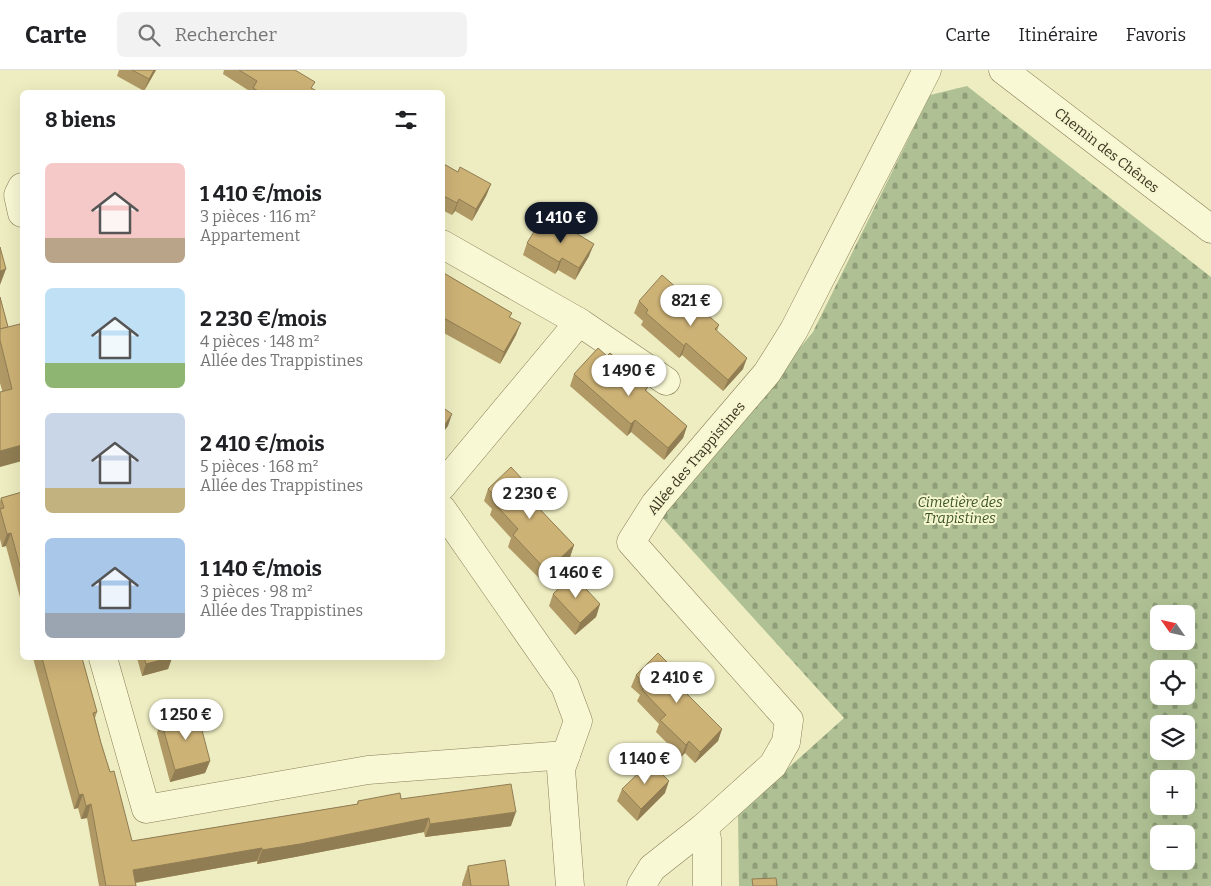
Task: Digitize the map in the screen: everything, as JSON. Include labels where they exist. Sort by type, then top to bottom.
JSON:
[{"type":"street","name":"Allée des Trappistines","points":[[641,886],[652,868],[704,827],[773,765],[786,742],[789,720],[631,542],[655,504],[767,374],[794,330],[927,70]]},
{"type":"street","name":"Chemin des Chênes","points":[[1003,70],[1211,229]]},
{"type":"street","points":[[20,191],[18,195],[20,204]]},
{"type":"street","points":[[445,246],[579,322],[666,381]]},
{"type":"street","points":[[445,482],[579,322]]},
{"type":"street","points":[[445,513],[565,686],[578,721],[561,769],[570,886]]},
{"type":"street","points":[[104,660],[146,810],[368,770],[566,755]]},
{"type":"street","points":[[704,827],[707,839],[707,886]]},
{"type":"green space","name":"Cimetière des Trapistines","points":[[967,86],[1211,277],[1211,886],[739,886],[738,813],[844,718],[660,515],[813,332],[930,95]]},
{"type":"building","points":[[132,70],[154,70],[149,79]]},
{"type":"building","points":[[239,70],[295,70],[315,82],[311,88],[315,90],[256,90],[253,88],[257,81]]},
{"type":"building","points":[[445,165],[458,172],[460,167],[491,184],[476,209],[459,199],[457,203],[445,197]]},
{"type":"building","points":[[542,219],[561,231],[564,226],[594,244],[579,268],[562,258],[559,262],[527,243]]},
{"type":"building","points":[[0,247],[6,269],[0,271]]},
{"type":"building","points":[[445,274],[512,313],[509,317],[521,323],[504,352],[445,319]]},
{"type":"building","points":[[662,275],[719,325],[715,329],[747,358],[728,380],[686,343],[684,346],[646,313],[648,310],[639,301]]},
{"type":"building","points":[[0,297],[8,327],[0,329]]},
{"type":"building","points":[[20,324],[20,446],[0,451],[0,392],[12,389],[0,340],[0,329]]},
{"type":"building","points":[[598,348],[607,356],[610,353],[648,387],[645,390],[687,426],[668,448],[635,420],[631,424],[574,374]]},
{"type":"building","points":[[445,409],[452,414],[445,424]]},
{"type":"building","points":[[511,467],[537,495],[531,500],[574,545],[547,571],[513,535],[518,529],[494,503],[498,499],[488,489]]},
{"type":"building","points":[[20,493],[20,567],[11,533],[7,534],[0,509],[4,508],[1,498]]},
{"type":"building","points":[[573,575],[600,604],[580,623],[553,594]]},
{"type":"building","points":[[658,653],[685,680],[679,686],[722,729],[700,752],[689,741],[686,745],[660,720],[666,715],[642,690],[646,685],[636,675]]},
{"type":"building","points":[[43,660],[83,660],[97,712],[93,713],[101,743],[110,772],[114,771],[132,841],[358,804],[358,801],[400,793],[401,799],[511,784],[516,812],[430,824],[429,818],[300,844],[262,850],[262,848],[133,870],[136,886],[106,886],[91,804],[86,806],[83,794],[79,795]]},
{"type":"building","points":[[145,660],[161,660],[146,664]]},
{"type":"building","points":[[197,711],[210,761],[175,770],[161,721]]},
{"type":"building","points":[[650,762],[669,781],[641,809],[622,789]]},
{"type":"building","points":[[505,860],[509,886],[471,886],[468,866]]},
{"type":"building","points":[[776,878],[777,886],[753,886],[752,879]]}]
